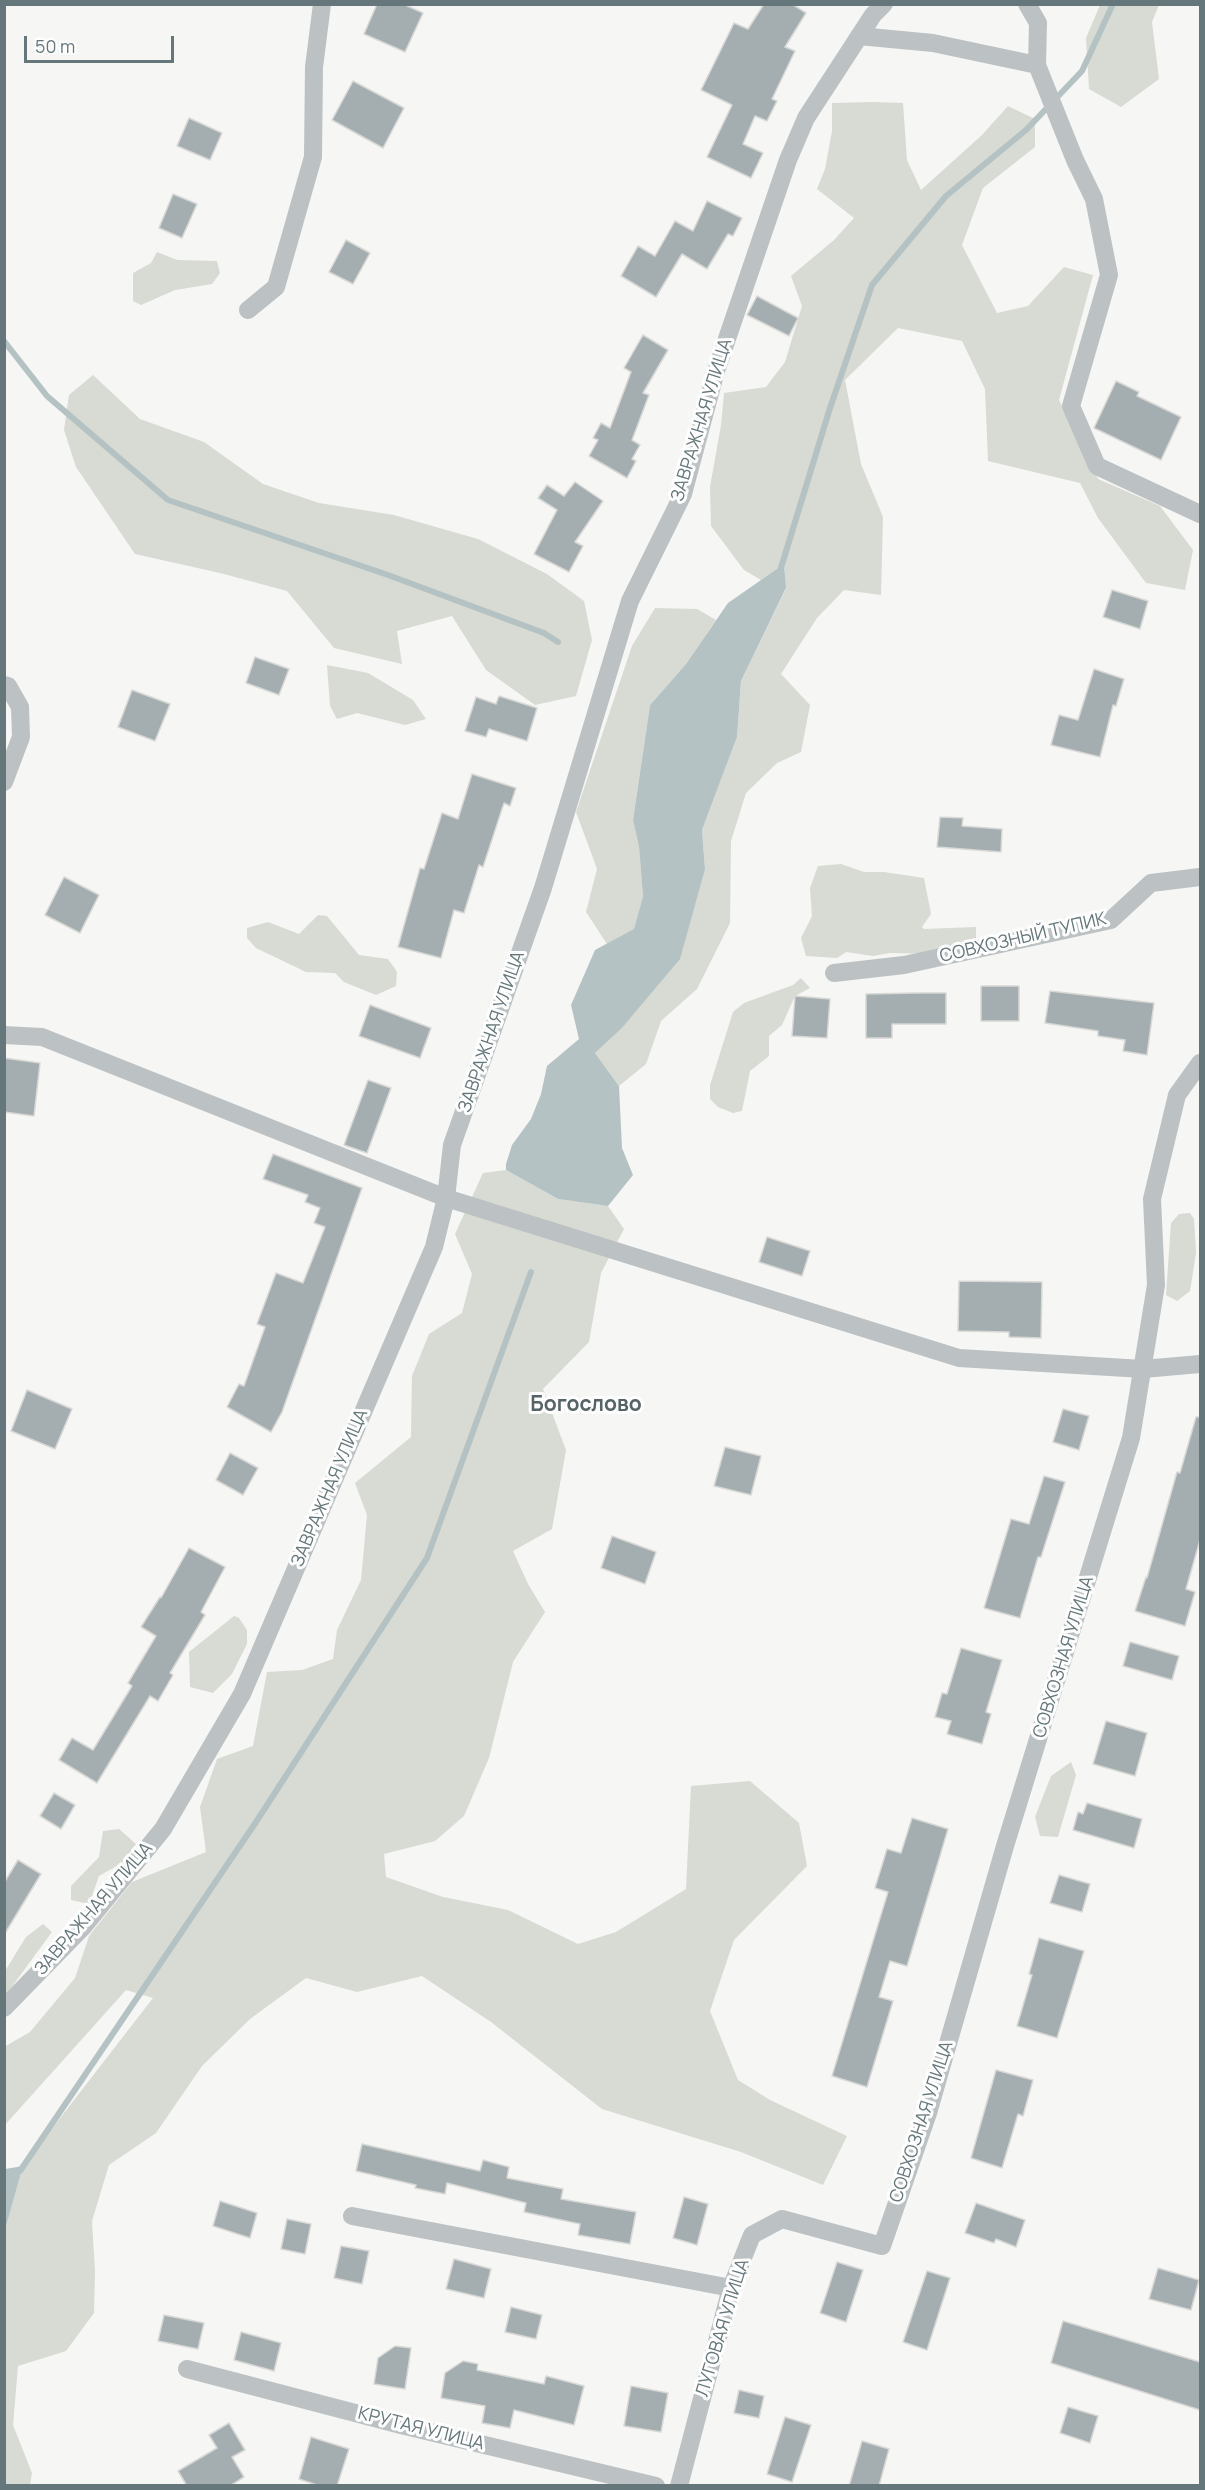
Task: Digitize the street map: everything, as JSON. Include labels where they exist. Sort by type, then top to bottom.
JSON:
[{"type":"street","points":[[248,310],[276,287],[313,157],[314,67],[322,4]]},
{"type":"street","name":"ЗАВРАЖНАЯ УЛИЦА","points":[[4,2008],[83,1927],[163,1829],[242,1694],[434,1247],[446,1198],[452,1145],[543,888],[630,601],[683,494],[716,371],[788,160],[806,118],[873,15],[884,4]]},
{"type":"street","points":[[1027,4],[1038,23],[1037,65],[1094,199],[1108,275],[1071,406],[1096,465],[1200,514]]},
{"type":"street","points":[[860,36],[933,43],[1037,65]]},
{"type":"street","points":[[4,685],[8,686],[20,707],[21,737],[4,782]]},
{"type":"street","name":"СОВХОЗНЫЙ ТУПИК","points":[[834,974],[904,965],[1111,920],[1151,883],[1200,877]]},
{"type":"street","points":[[4,1035],[42,1037],[446,1198],[959,1358],[1143,1369],[1200,1364]]},
{"type":"street","name":"СОВХОЗНАЯ УЛИЦА","points":[[882,2246],[928,2113],[1005,1846],[1131,1438],[1156,1285],[1152,1199],[1177,1095],[1200,1063]]},
{"type":"street","points":[[352,2216],[731,2288]]},
{"type":"street","name":"ЛУГОВАЯ УЛИЦА","points":[[679,2486],[731,2288],[752,2235],[782,2219],[882,2246]]},
{"type":"street","name":"КРУТАЯ УЛИЦА","points":[[188,2368],[401,2425],[656,2486]]},
{"type":"shaded area","points":[[1100,5],[1159,5],[1152,22],[1159,79],[1121,107],[1089,89],[1086,38]]},
{"type":"shaded area","points":[[832,103],[903,103],[907,160],[921,190],[982,135],[1008,106],[1035,119],[1035,147],[983,188],[962,245],[997,313],[1028,306],[1064,267],[1093,275],[1059,400],[1098,479],[1160,506],[1193,550],[1185,590],[1146,583],[1098,518],[1080,483],[988,461],[985,389],[962,341],[898,328],[845,380],[861,464],[883,517],[881,595],[844,590],[817,618],[781,674],[810,705],[801,752],[777,763],[746,793],[731,841],[730,923],[697,989],[661,1021],[646,1064],[619,1086],[595,1053],[621,1029],[705,869],[702,830],[737,737],[741,681],[786,589],[784,564],[761,580],[744,570],[711,526],[710,487],[724,393],[766,387],[785,362],[802,306],[791,276],[834,240],[854,218],[817,189],[825,169],[832,131]]},
{"type":"shaded area","points":[[157,252],[177,260],[217,261],[220,273],[212,284],[175,290],[141,305],[133,301],[133,273],[151,263]]},
{"type":"shaded area","points":[[93,375],[140,419],[204,442],[263,484],[319,503],[394,515],[478,539],[547,574],[584,601],[592,640],[576,696],[535,705],[486,670],[452,616],[397,631],[402,664],[334,648],[287,591],[135,554],[76,467],[64,430],[69,395]]},
{"type":"shaded area","points":[[784,564],[786,588],[741,681],[737,737],[702,830],[705,869],[680,959],[621,1029],[595,1053],[619,1086],[622,1148],[633,1175],[608,1206],[558,1199],[506,1170],[506,1164],[512,1145],[531,1119],[541,1094],[547,1066],[579,1039],[571,1005],[595,950],[634,929],[643,896],[639,847],[633,820],[650,705],[686,664],[728,603]]},
{"type":"shaded area","points":[[655,608],[697,609],[716,620],[686,664],[650,705],[633,820],[639,847],[643,896],[634,930],[607,944],[586,912],[597,869],[576,812],[632,646]]},
{"type":"shaded area","points":[[327,665],[368,673],[413,700],[426,719],[405,725],[357,713],[337,719],[330,706]]},
{"type":"shaded area","points":[[841,864],[864,872],[884,872],[924,878],[931,914],[922,927],[924,929],[976,927],[976,942],[934,954],[890,953],[873,956],[846,952],[837,958],[806,956],[801,938],[812,916],[810,888],[818,866]]},
{"type":"shaded area","points":[[318,915],[327,916],[359,955],[388,959],[397,972],[396,986],[376,995],[344,982],[335,973],[306,972],[256,948],[247,938],[247,928],[268,922],[299,934]]},
{"type":"shaded area","points":[[801,978],[810,988],[795,996],[782,1025],[769,1036],[769,1056],[750,1071],[742,1111],[733,1113],[718,1107],[710,1099],[710,1085],[733,1012],[744,1003],[793,985]]},
{"type":"shaded area","points":[[506,1170],[558,1199],[608,1206],[624,1229],[601,1273],[589,1342],[543,1389],[566,1450],[552,1529],[513,1551],[528,1584],[545,1612],[513,1662],[489,1758],[464,1816],[435,1841],[384,1854],[386,1877],[443,1897],[508,1910],[578,1944],[616,1932],[686,1889],[691,1786],[750,1781],[799,1823],[807,1866],[734,1940],[710,2011],[738,2080],[770,2100],[847,2136],[823,2185],[741,2152],[602,2109],[491,2022],[422,1976],[357,1992],[306,1978],[250,2019],[202,2066],[156,2133],[109,2165],[92,2221],[95,2271],[94,2313],[66,2351],[18,2366],[13,2425],[32,2473],[30,2485],[5,2485],[5,2230],[23,2166],[153,1998],[126,1990],[5,2125],[4,2047],[30,2032],[75,1978],[89,1936],[132,1882],[206,1852],[200,1807],[217,1759],[253,1746],[267,1672],[302,1670],[333,1659],[337,1630],[361,1580],[367,1515],[355,1483],[411,1437],[412,1376],[429,1334],[462,1313],[472,1274],[455,1234],[483,1173]]},
{"type":"shaded area","points":[[1190,1213],[1194,1219],[1196,1253],[1190,1291],[1177,1301],[1166,1295],[1171,1223],[1179,1214]]},
{"type":"shaded area","points":[[234,1616],[239,1618],[247,1630],[247,1644],[232,1674],[213,1693],[190,1687],[189,1652]]},
{"type":"shaded area","points":[[1071,1762],[1076,1775],[1058,1837],[1040,1836],[1035,1817],[1051,1776]]},
{"type":"shaded area","points":[[119,1829],[136,1844],[122,1863],[99,1876],[89,1904],[71,1900],[71,1886],[99,1857],[103,1831]]},
{"type":"shaded area","points":[[43,1924],[52,1932],[5,1996],[5,1971],[26,1937]]},
{"type":"shaded area","points":[[23,2166],[5,2230],[5,2169]]},
{"type":"building","points":[[377,4],[403,4],[423,13],[405,52],[364,34]]},
{"type":"building","points":[[764,4],[792,4],[806,13],[785,47],[795,51],[772,99],[777,101],[767,121],[755,116],[743,144],[763,153],[751,178],[707,157],[732,105],[701,90],[734,23],[748,29]]},
{"type":"building","points":[[353,81],[404,108],[383,148],[332,120]]},
{"type":"building","points":[[189,118],[222,133],[210,160],[177,146]]},
{"type":"building","points":[[173,194],[197,204],[182,238],[159,228]]},
{"type":"building","points":[[707,201],[742,218],[733,236],[728,234],[707,269],[682,254],[656,297],[621,276],[638,246],[655,256],[675,221],[693,231]]},
{"type":"building","points":[[346,240],[370,253],[353,284],[329,272]]},
{"type":"building","points":[[757,296],[798,318],[789,336],[747,315]]},
{"type":"building","points":[[643,335],[668,350],[643,393],[649,395],[632,440],[640,445],[632,459],[636,461],[627,478],[589,456],[598,440],[593,438],[601,423],[610,428],[631,372],[624,368]]},
{"type":"building","points":[[1116,381],[1139,392],[1137,396],[1181,417],[1161,460],[1094,428]]},
{"type":"building","points":[[575,482],[603,501],[575,542],[583,546],[569,572],[534,554],[557,510],[538,498],[547,485],[564,496]]},
{"type":"building","points":[[1112,590],[1148,601],[1140,629],[1103,617]]},
{"type":"building","points":[[255,657],[289,669],[279,695],[246,683]]},
{"type":"building","points":[[1094,669],[1124,679],[1116,706],[1113,705],[1100,757],[1051,745],[1059,715],[1078,720]]},
{"type":"building","points":[[132,690],[170,704],[155,741],[118,727]]},
{"type":"building","points":[[499,696],[537,708],[527,741],[489,729],[486,737],[465,731],[476,697],[496,704]]},
{"type":"building","points":[[472,774],[516,788],[510,806],[504,803],[483,867],[479,865],[464,913],[454,910],[441,958],[398,947],[420,868],[424,869],[442,813],[458,819]]},
{"type":"building","points":[[940,817],[963,818],[962,826],[1002,829],[1001,852],[937,847]]},
{"type":"building","points":[[64,877],[99,895],[80,933],[45,915]]},
{"type":"building","points":[[981,986],[1019,986],[1019,1021],[981,1021]]},
{"type":"building","points":[[1050,991],[1154,1003],[1147,1055],[1123,1051],[1125,1040],[1098,1036],[1098,1031],[1045,1023]]},
{"type":"building","points":[[946,993],[946,1024],[892,1024],[892,1038],[866,1038],[866,994]]},
{"type":"building","points":[[795,996],[830,999],[827,1038],[792,1036]]},
{"type":"building","points":[[370,1005],[431,1028],[420,1058],[359,1036]]},
{"type":"building","points":[[4,1058],[40,1063],[34,1116],[4,1112]]},
{"type":"building","points":[[368,1080],[391,1088],[367,1153],[344,1145]]},
{"type":"building","points":[[273,1154],[362,1188],[282,1412],[271,1432],[227,1407],[239,1384],[244,1386],[265,1327],[257,1324],[276,1273],[303,1283],[325,1227],[314,1223],[320,1208],[305,1202],[308,1195],[263,1179]]},
{"type":"building","points":[[767,1237],[810,1251],[802,1276],[759,1262]]},
{"type":"building","points":[[959,1281],[1042,1282],[1041,1338],[1009,1337],[1009,1332],[958,1331]]},
{"type":"building","points":[[27,1390],[72,1409],[55,1449],[11,1431]]},
{"type":"building","points":[[1063,1409],[1089,1416],[1079,1450],[1053,1442]]},
{"type":"building","points":[[1196,1417],[1200,1417],[1200,1540],[1186,1589],[1195,1592],[1185,1626],[1135,1611]]},
{"type":"building","points":[[725,1447],[761,1456],[751,1495],[714,1486]]},
{"type":"building","points":[[230,1453],[258,1468],[243,1495],[216,1480]]},
{"type":"building","points":[[1044,1476],[1065,1482],[1041,1557],[1038,1557],[1020,1618],[984,1608],[1011,1519],[1029,1524]]},
{"type":"building","points":[[612,1536],[656,1552],[645,1584],[601,1568]]},
{"type":"building","points":[[189,1548],[225,1567],[201,1612],[205,1615],[170,1673],[173,1675],[158,1701],[150,1696],[97,1783],[59,1760],[72,1738],[93,1750],[132,1686],[128,1683],[156,1636],[141,1627],[161,1598]]},
{"type":"building","points":[[1130,1642],[1179,1656],[1172,1680],[1123,1666]]},
{"type":"building","points":[[961,1648],[1002,1660],[986,1712],[991,1714],[982,1744],[947,1734],[951,1721],[935,1717],[942,1693],[947,1694]]},
{"type":"building","points":[[1106,1721],[1147,1733],[1135,1776],[1093,1764]]},
{"type":"building","points":[[54,1793],[75,1805],[61,1829],[40,1816]]},
{"type":"building","points":[[1087,1803],[1142,1819],[1134,1848],[1073,1830],[1078,1812],[1083,1814]]},
{"type":"building","points":[[912,1818],[948,1829],[907,1966],[890,1961],[879,1997],[893,2001],[867,2087],[832,2076],[888,1892],[875,1888],[887,1849],[901,1853]]},
{"type":"building","points":[[18,1860],[41,1874],[4,1935],[4,1883]]},
{"type":"building","points":[[1059,1875],[1090,1884],[1082,1912],[1050,1903]]},
{"type":"building","points":[[1039,1938],[1084,1951],[1057,2038],[1017,2026],[1032,1975],[1029,1974]]},
{"type":"building","points":[[996,2070],[1033,2080],[1023,2116],[1018,2114],[1002,2168],[971,2158]]},
{"type":"building","points":[[362,2144],[480,2171],[483,2160],[509,2167],[507,2178],[563,2189],[561,2199],[636,2212],[630,2244],[578,2235],[580,2224],[524,2212],[526,2203],[447,2183],[445,2194],[356,2171]]},
{"type":"building","points":[[684,2197],[708,2204],[697,2245],[673,2238]]},
{"type":"building","points":[[220,2201],[257,2213],[250,2238],[213,2226]]},
{"type":"building","points":[[976,2203],[1025,2220],[1016,2247],[996,2239],[994,2243],[965,2233]]},
{"type":"building","points":[[287,2219],[311,2224],[305,2254],[281,2249]]},
{"type":"building","points":[[341,2246],[369,2251],[362,2284],[334,2278]]},
{"type":"building","points":[[454,2259],[491,2269],[484,2298],[446,2289]]},
{"type":"building","points":[[837,2262],[863,2270],[846,2322],[820,2313]]},
{"type":"building","points":[[1158,2268],[1199,2280],[1191,2310],[1149,2299]]},
{"type":"building","points":[[927,2271],[950,2278],[927,2350],[903,2342]]},
{"type":"building","points":[[511,2307],[542,2315],[536,2339],[505,2332]]},
{"type":"building","points":[[164,2315],[204,2323],[198,2349],[158,2341]]},
{"type":"building","points":[[1063,2321],[1200,2362],[1200,2410],[1051,2363]]},
{"type":"building","points":[[241,2332],[281,2343],[274,2371],[234,2360]]},
{"type":"building","points":[[395,2346],[411,2348],[405,2389],[374,2384],[378,2358]]},
{"type":"building","points":[[463,2361],[478,2364],[477,2370],[544,2384],[546,2376],[584,2386],[574,2425],[514,2410],[510,2428],[482,2423],[485,2406],[441,2398],[445,2373]]},
{"type":"building","points":[[631,2386],[668,2393],[661,2432],[624,2426]]},
{"type":"building","points":[[739,2390],[764,2396],[759,2418],[734,2413]]},
{"type":"building","points":[[1068,2407],[1098,2416],[1090,2443],[1060,2433]]},
{"type":"building","points":[[785,2417],[811,2425],[792,2482],[767,2474]]},
{"type":"building","points":[[229,2423],[245,2450],[232,2457],[244,2477],[230,2486],[187,2486],[178,2471],[217,2448],[209,2435]]},
{"type":"building","points":[[311,2437],[349,2449],[337,2486],[320,2486],[299,2479]]},
{"type":"building","points":[[862,2441],[889,2449],[879,2486],[849,2486]]},
{"type":"waterway","points":[[780,571],[830,408],[872,285],[946,196],[1026,130],[1082,71],[1113,4]]},
{"type":"waterway","points":[[4,341],[47,396],[168,500],[388,575],[544,633],[558,642]]},
{"type":"waterway","points":[[20,2171],[256,1822],[427,1558],[531,1272]]},
{"type":"district","name":"Богослово","points":[[586,1405]]}]
